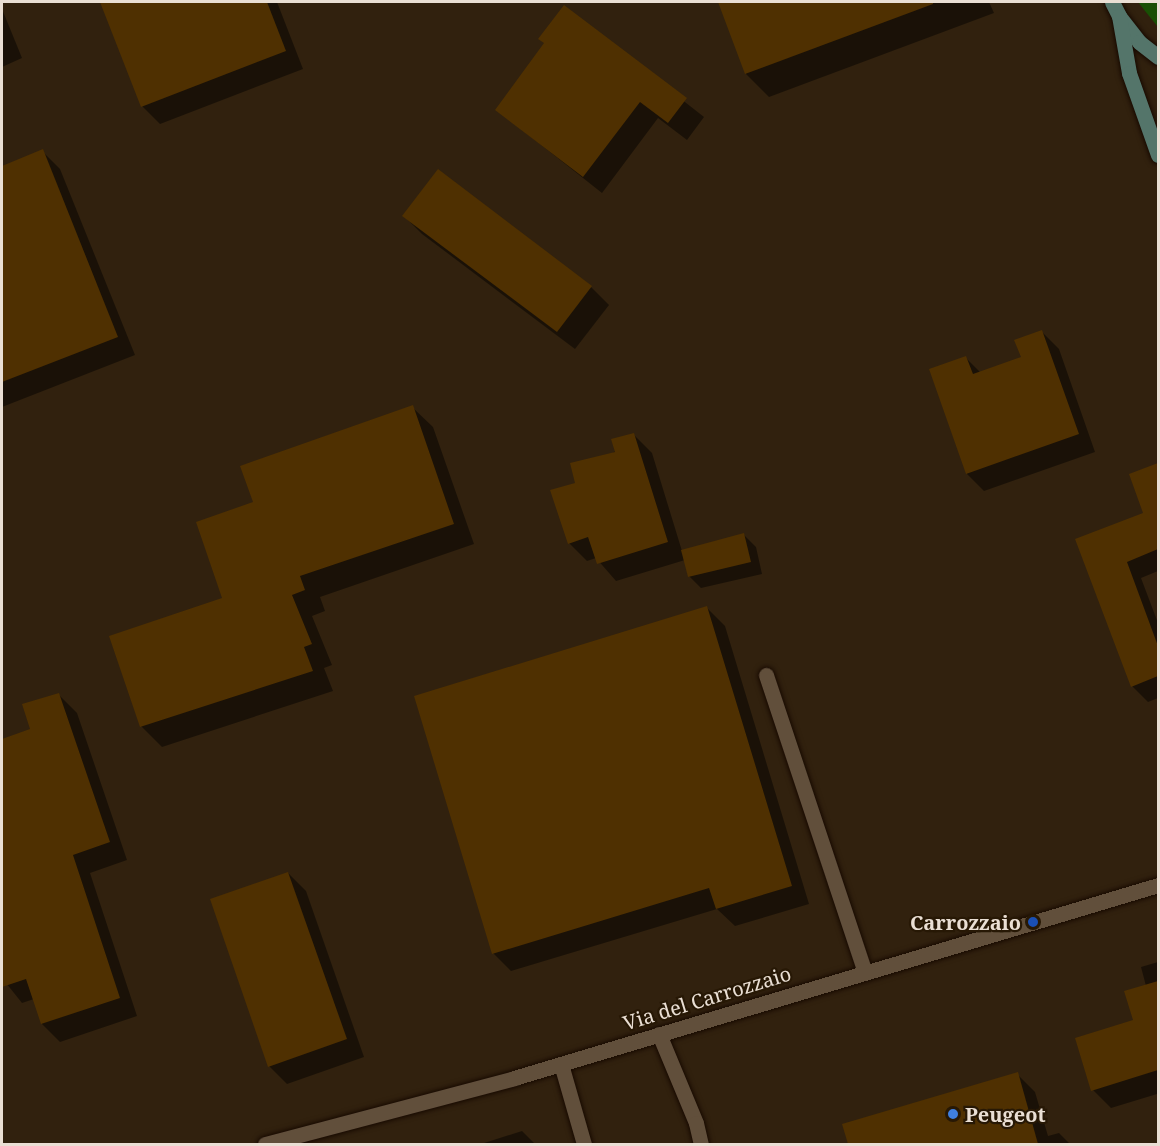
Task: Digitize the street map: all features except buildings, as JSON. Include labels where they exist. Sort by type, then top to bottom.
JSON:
[{"type":"main road","points":[[1112,2],[1119,16],[1129,74],[1158,154]]},
{"type":"main road","points":[[1119,16],[1158,57]]},
{"type":"street","points":[[766,675],[866,972]]},
{"type":"street","name":"Via del Carrozzaio","points":[[265,1144],[561,1064],[1158,885]]},
{"type":"street","points":[[659,1035],[696,1123],[701,1144]]},
{"type":"street","points":[[561,1064],[584,1144]]},
{"type":"green space","points":[[1138,2],[1158,2],[1158,27],[1145,11]]},
{"type":"place","name":"Carrozzaio","points":[[1033,922]]},
{"type":"place","name":"Peugeot","points":[[953,1114]]}]
